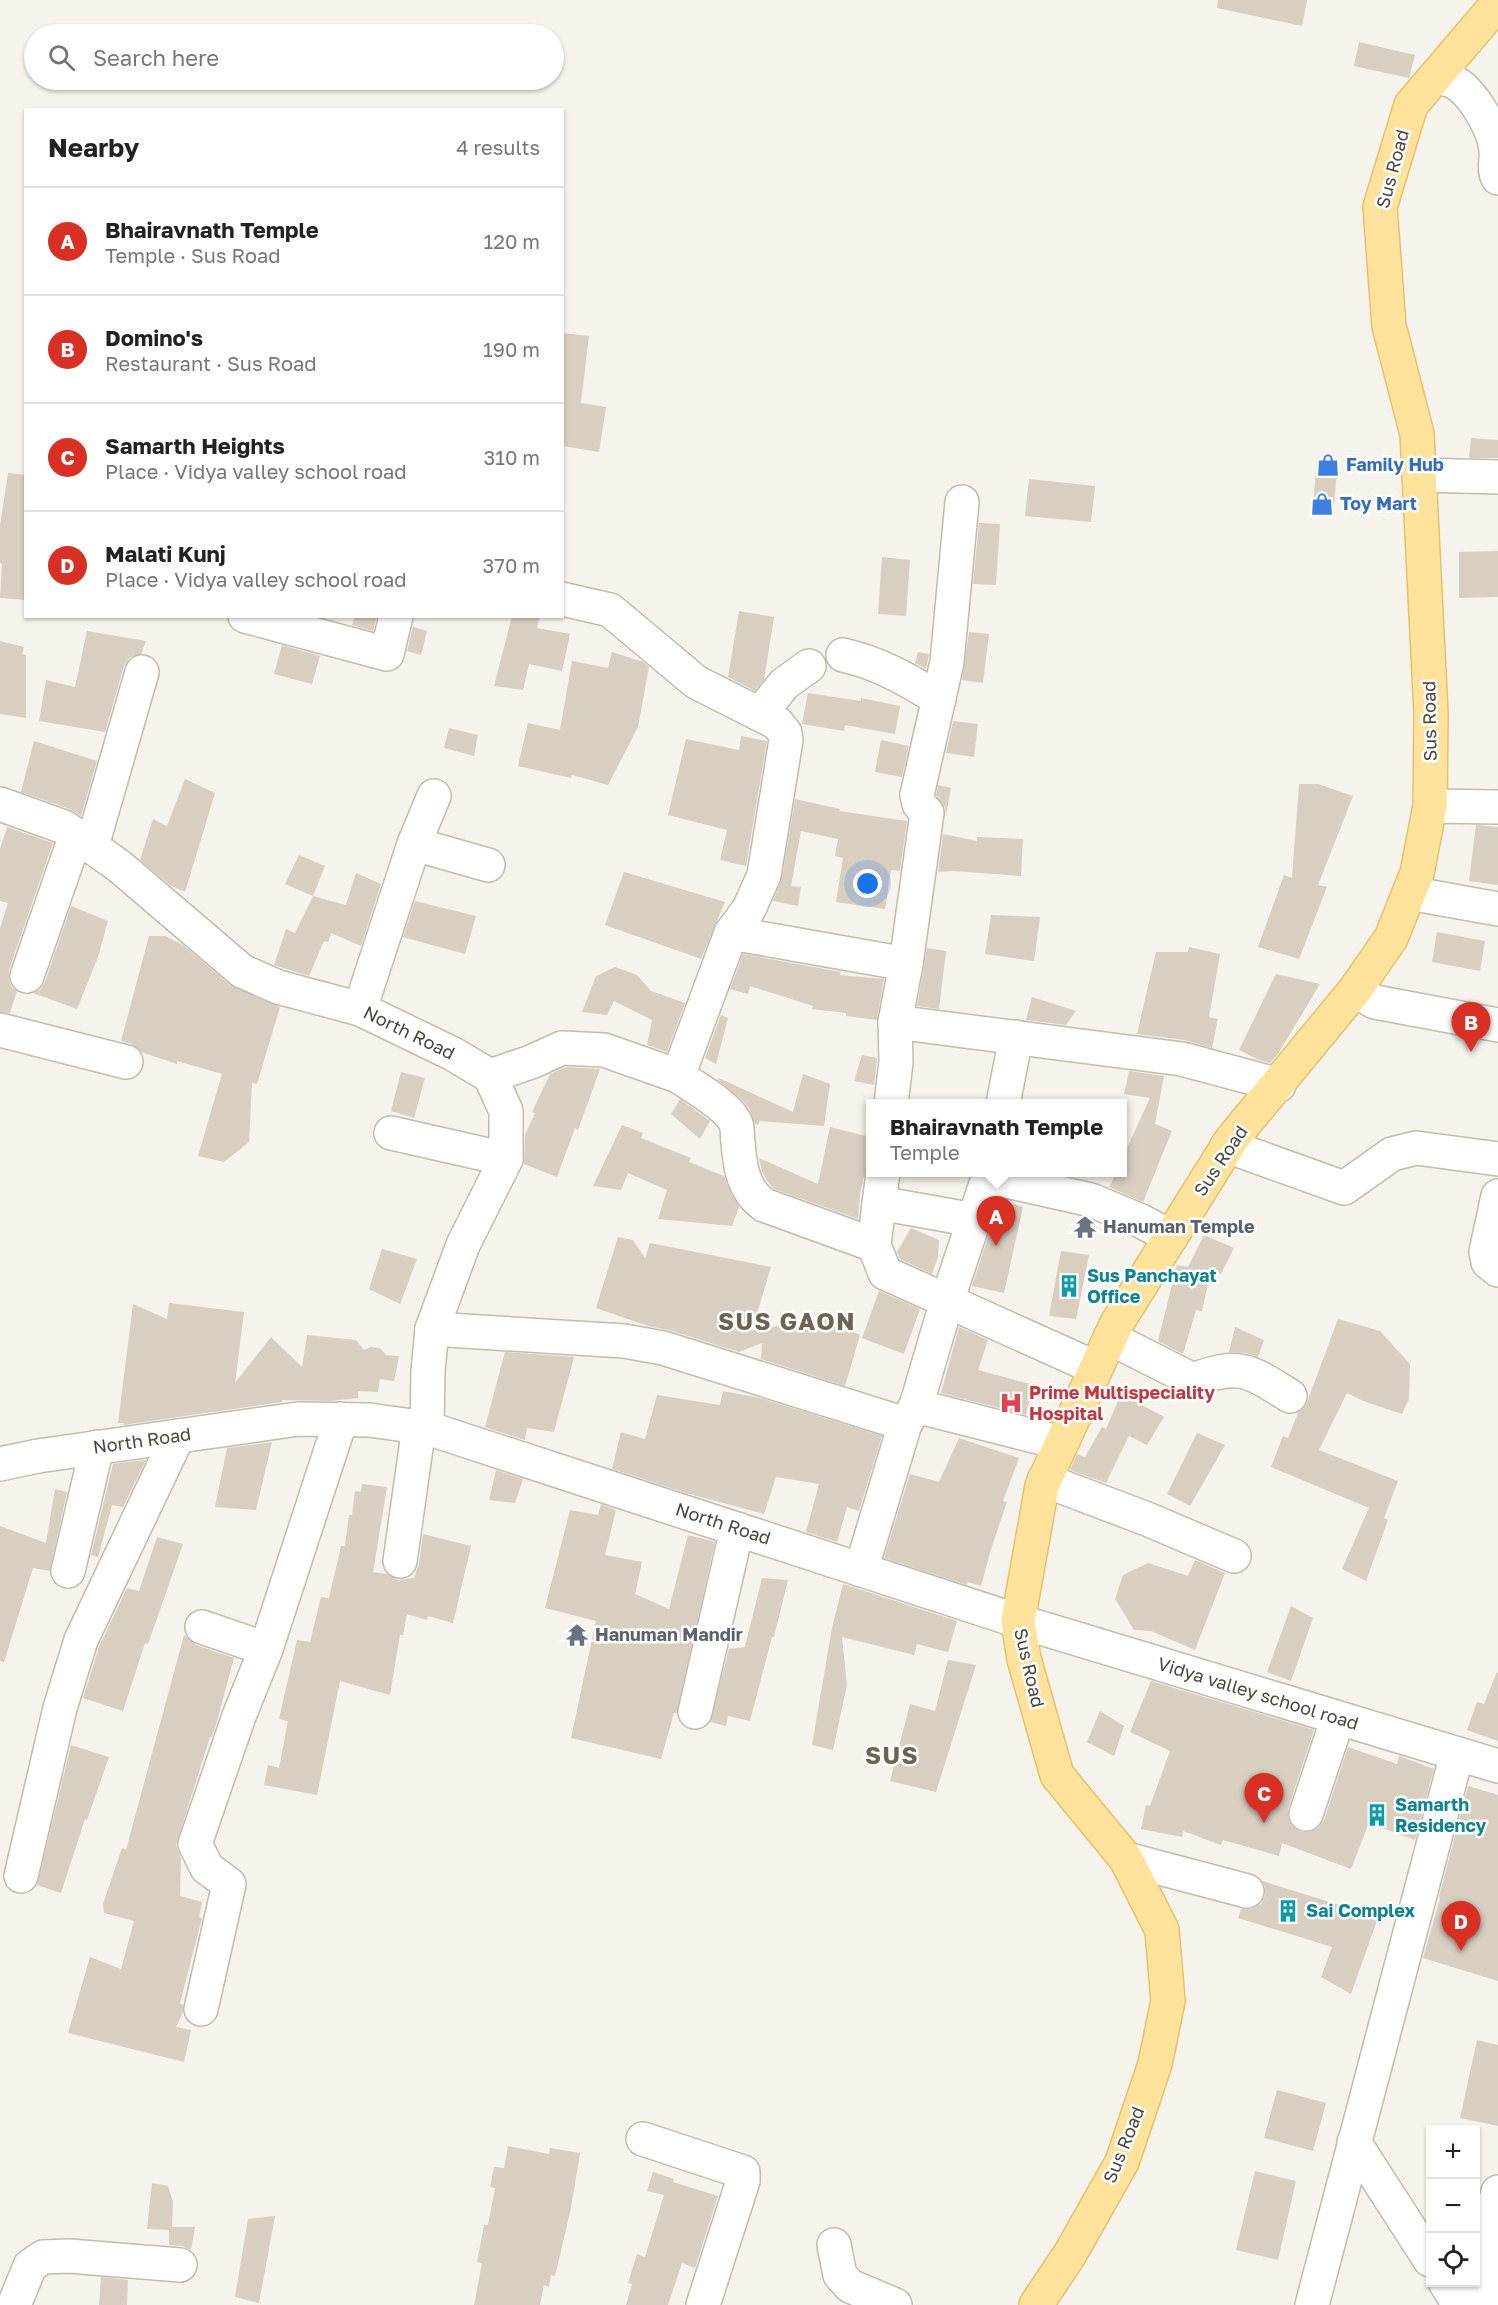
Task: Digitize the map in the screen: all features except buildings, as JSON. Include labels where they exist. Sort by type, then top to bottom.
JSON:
[{"type":"main road","name":"Sus Road","points":[[1037,2304],[1070,2254],[1122,2162],[1155,2064],[1168,2001],[1162,1930],[1126,1859],[1057,1775],[1024,1659],[1018,1621],[1044,1480],[1117,1323],[1227,1146],[1355,990],[1391,938],[1417,873],[1430,807],[1431,713],[1417,434],[1389,326],[1380,207],[1410,105],[1498,3]]},
{"type":"street","points":[[1455,53],[1498,118]]},
{"type":"street","points":[[1434,78],[1454,81],[1478,105],[1493,135],[1497,152],[1494,171],[1498,178]]},
{"type":"street","points":[[1419,475],[1498,477]]},
{"type":"street","points":[[892,1099],[896,1062],[894,1022],[906,963],[927,813],[919,804],[917,795],[947,662],[962,502]]},
{"type":"street","points":[[564,599],[610,610],[696,682],[760,714],[782,728],[786,740],[764,874],[749,909],[731,933],[678,1076]]},
{"type":"street","points":[[252,618],[387,654],[396,618]]},
{"type":"street","points":[[843,655],[863,659],[898,674],[939,699]]},
{"type":"street","points":[[760,714],[784,684],[809,666]]},
{"type":"street","points":[[27,976],[84,841],[142,672]]},
{"type":"street","points":[[360,1009],[414,844],[434,796]]},
{"type":"street","name":"North Road","points":[[7,805],[64,827],[84,841],[119,866],[242,971],[278,987],[360,1009],[453,1054],[490,1076]]},
{"type":"street","points":[[1430,807],[1498,807]]},
{"type":"street","points":[[414,844],[488,865]]},
{"type":"street","points":[[1409,893],[1498,909]]},
{"type":"street","points":[[731,933],[906,963]]},
{"type":"street","points":[[1355,990],[1375,1002],[1498,1025]]},
{"type":"street","points":[[894,1022],[1182,1059],[1279,1085]]},
{"type":"street","points":[[0,1030],[126,1062]]},
{"type":"street","points":[[1004,1099],[1016,1038]]},
{"type":"street","points":[[400,1561],[423,1427],[432,1329],[464,1245],[506,1159],[506,1111],[490,1076],[531,1062],[562,1047],[604,1050],[678,1076],[721,1107],[736,1124],[743,1178],[750,1193],[757,1200],[764,1205],[874,1245]]},
{"type":"street","points":[[506,1111],[531,1062]]},
{"type":"street","points":[[391,1133],[506,1159]]},
{"type":"street","points":[[1227,1146],[1344,1188],[1392,1154],[1416,1148],[1498,1159]]},
{"type":"street","points":[[861,1570],[988,1177]]},
{"type":"street","points":[[997,1177],[1091,1200],[1141,1221],[1171,1237]]},
{"type":"street","points":[[974,1220],[881,1188],[874,1245],[885,1273],[1096,1368]]},
{"type":"street","points":[[1498,1196],[1486,1252],[1488,1262],[1498,1269]]},
{"type":"street","points":[[432,1329],[624,1341],[663,1348],[911,1415],[1061,1443]]},
{"type":"street","points":[[1110,1338],[1193,1380],[1226,1370],[1239,1371],[1259,1377],[1290,1396]]},
{"type":"street","name":"North Road","points":[[0,1464],[97,1447],[298,1419],[369,1420],[423,1427],[1018,1621]]},
{"type":"street","points":[[201,2009],[230,1884],[207,1868],[195,1844],[239,1716],[266,1649],[341,1419]]},
{"type":"street","points":[[21,1876],[60,1708],[81,1640],[178,1436]]},
{"type":"street","points":[[68,1571],[97,1447]]},
{"type":"street","points":[[1044,1480],[1147,1519],[1234,1556]]},
{"type":"street","points":[[695,1712],[737,1529]]},
{"type":"street","name":"Vidya valley school road","points":[[1018,1621],[1498,1766]]},
{"type":"street","points":[[202,1626],[266,1649]]},
{"type":"street","points":[[1306,1814],[1338,1718]]},
{"type":"street","points":[[1312,2305],[1457,1754]]},
{"type":"street","points":[[1126,1859],[1247,1891]]},
{"type":"street","points":[[643,2139],[743,2172],[743,2181],[703,2305]]},
{"type":"street","points":[[1354,2142],[1426,2252]]},
{"type":"street","points":[[1469,2296],[1497,2214]]},
{"type":"street","points":[[834,2245],[840,2275],[850,2286],[895,2305]]},
{"type":"street","points":[[5,2291],[30,2266],[43,2258],[69,2256],[180,2265]]},
{"type":"place","name":"Family Hub","points":[[1328,465]]},
{"type":"place","name":"Toy Mart","points":[[1322,504]]},
{"type":"place","name":"Domino's","points":[[1471,1052]]},
{"type":"place","name":"Hanuman Temple","points":[[1085,1227]]},
{"type":"place","name":"Bhairavnath Temple","points":[[996,1246]]},
{"type":"place","name":"Sus Panchayat Office","points":[[1069,1286]]},
{"type":"place","name":"Prime Multispeciality Hospital","points":[[1011,1403]]},
{"type":"place","name":"Hanuman Mandir","points":[[577,1635]]},
{"type":"place","name":"Samarth Residency","points":[[1377,1815]]},
{"type":"place","name":"Samarth Heights","points":[[1264,1823]]},
{"type":"place","name":"Sai Complex","points":[[1288,1911]]},
{"type":"place","name":"Malati Kunj","points":[[1461,1951]]},
{"type":"district","name":"SUS GAON","points":[[787,1322]]},
{"type":"district","name":"SUS","points":[[892,1756]]}]
